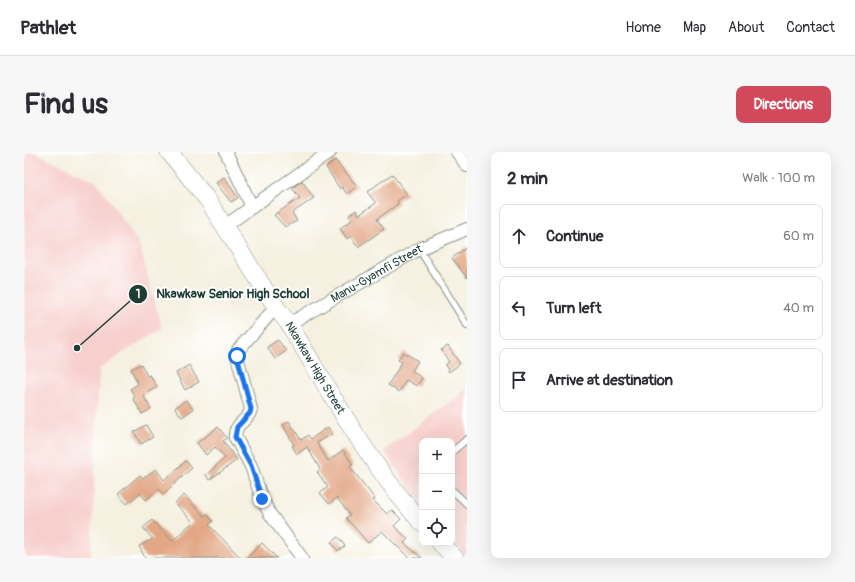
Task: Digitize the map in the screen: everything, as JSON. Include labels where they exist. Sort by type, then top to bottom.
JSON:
[{"type":"main road","name":"Nkawkaw High Street","points":[[169,152],[194,182],[225,226],[276,307],[289,324],[369,454],[392,487],[419,519]]},
{"type":"main road","points":[[443,546],[455,558]]},
{"type":"street","points":[[226,152],[252,207]]},
{"type":"street","points":[[225,226],[330,152]]},
{"type":"street","points":[[457,152],[467,166]]},
{"type":"street","name":"Manu-Gyamfi Street","points":[[289,324],[420,249],[467,229]]},
{"type":"street","points":[[276,307],[238,350],[237,356],[251,409],[250,413],[237,427],[235,437],[251,466],[262,499],[270,514],[302,558]]},
{"type":"lane","points":[[420,249],[467,325]]},
{"type":"lane","points":[[455,449],[467,439]]},
{"type":"lane","points":[[455,493],[467,504]]},
{"type":"shaded area","points":[[24,152],[34,152],[97,182],[139,244],[162,328],[99,369],[91,558],[24,558]]},
{"type":"shaded area","points":[[467,389],[467,555],[465,556],[455,544],[455,438],[419,438],[419,501],[384,451]]},
{"type":"building","points":[[335,160],[357,186],[347,194],[342,187],[340,189],[326,167]]},
{"type":"building","points":[[392,174],[407,194],[397,201],[399,203],[377,219],[384,229],[358,247],[351,236],[347,239],[340,228],[352,220],[349,215],[356,210],[359,215],[376,203],[367,192]]},
{"type":"building","points":[[224,177],[238,198],[231,202],[216,183]]},
{"type":"building","points":[[302,181],[314,198],[292,213],[297,221],[285,227],[274,215],[300,198],[292,188]]},
{"type":"building","points":[[467,247],[467,278],[452,258]]},
{"type":"building","points":[[278,340],[286,351],[275,359],[267,347]]},
{"type":"building","points":[[448,346],[460,364],[449,372],[445,365],[449,362],[441,350]]},
{"type":"building","points":[[403,352],[418,361],[412,371],[422,378],[417,386],[406,380],[399,392],[388,385],[402,362],[398,360]]},
{"type":"building","points":[[141,364],[147,376],[150,375],[157,387],[143,395],[151,409],[142,414],[130,389],[138,384],[131,369]]},
{"type":"building","points":[[189,365],[199,382],[185,390],[176,373]]},
{"type":"building","points":[[186,400],[193,409],[182,417],[175,408]]},
{"type":"building","points":[[289,421],[301,440],[308,435],[311,439],[328,427],[332,434],[317,443],[328,461],[343,450],[353,465],[350,467],[375,499],[373,500],[387,514],[392,510],[401,519],[394,526],[408,539],[404,543],[422,558],[409,558],[382,531],[368,543],[346,518],[350,515],[337,498],[329,504],[320,493],[328,487],[317,472],[320,469],[307,447],[297,454],[292,446],[294,445],[283,425]]},
{"type":"building","points":[[146,425],[153,437],[141,444],[134,432]]},
{"type":"building","points":[[218,427],[227,438],[223,441],[237,460],[209,480],[206,475],[225,458],[215,447],[206,455],[197,443]]},
{"type":"building","points":[[186,461],[192,468],[163,494],[159,489],[146,500],[140,493],[127,504],[118,494],[140,475],[143,478],[156,469],[164,480]]},
{"type":"building","points":[[184,495],[204,516],[207,514],[213,521],[209,525],[241,558],[145,558],[139,546],[153,539],[143,528],[152,520],[172,541],[193,522],[175,503]]},
{"type":"building","points":[[338,537],[345,546],[338,551],[331,542]]},
{"type":"building","points":[[262,543],[277,558],[247,558]]},
{"type":"place","name":"Nkawkaw Senior High School","points":[[77,348]]},
{"type":"route","points":[[237,356],[251,409],[248,416],[242,420],[237,427],[235,437],[251,466],[262,499]]}]
